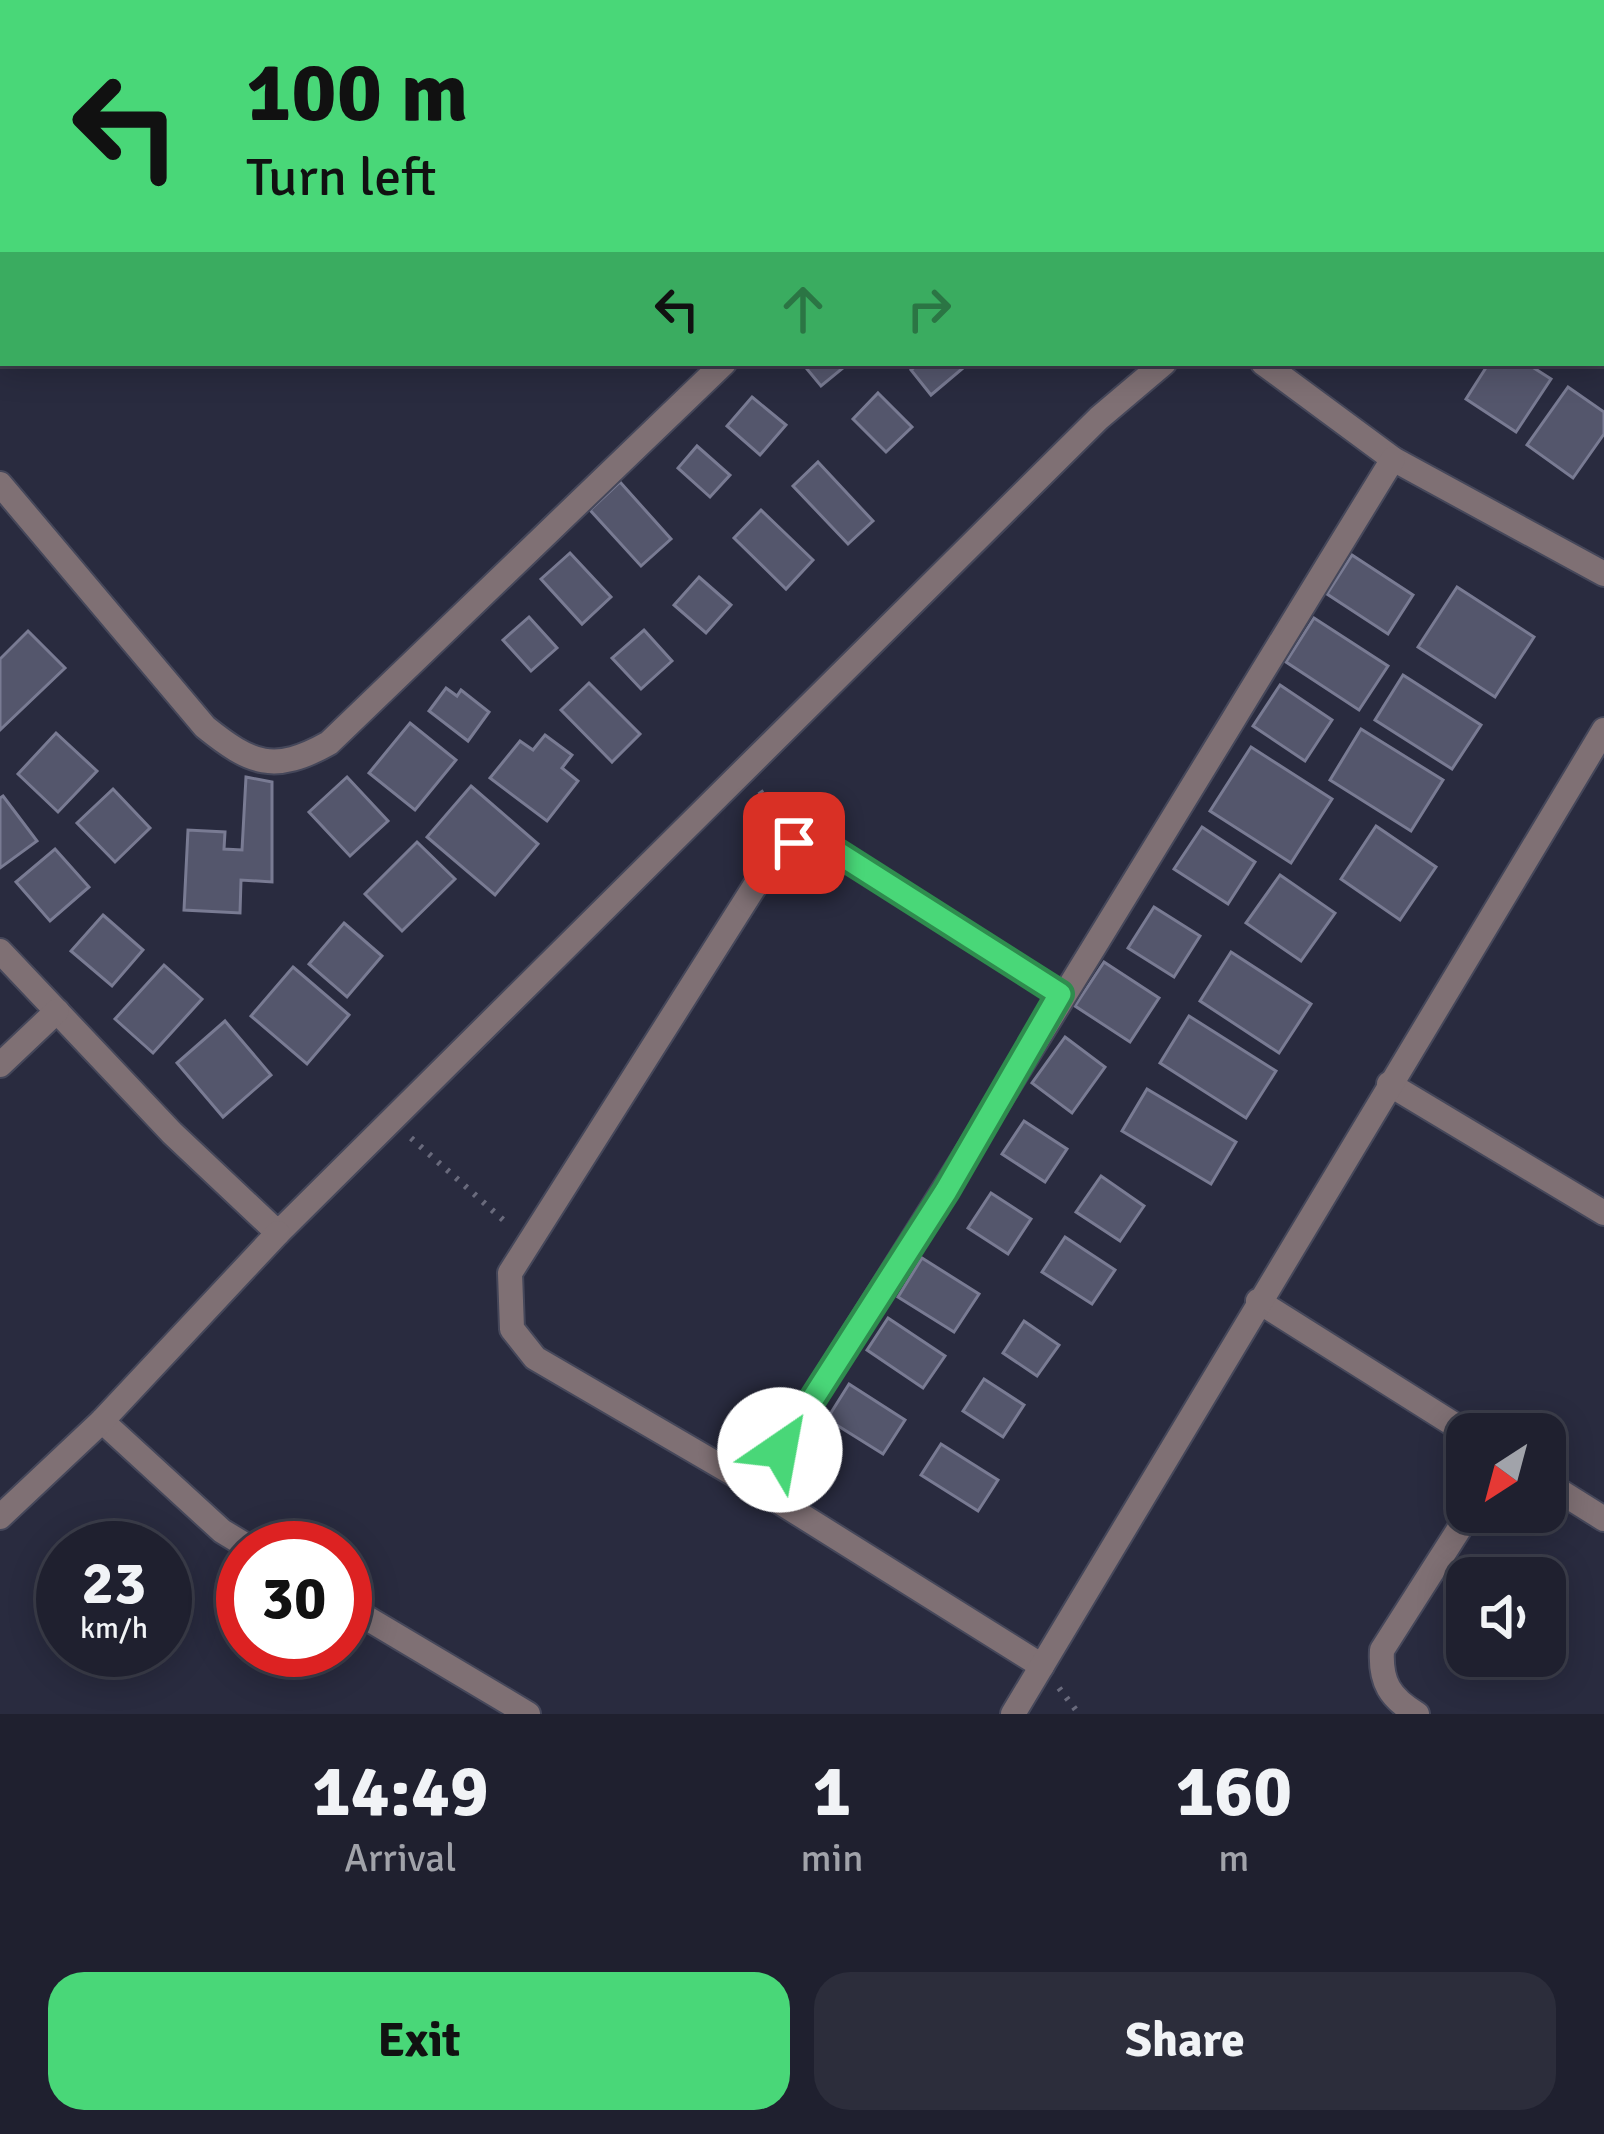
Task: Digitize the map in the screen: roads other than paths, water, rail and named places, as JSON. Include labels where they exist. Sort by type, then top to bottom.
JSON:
[{"type":"street","points":[[0,484],[205,727],[237,752],[272,764],[307,755],[329,743],[721,366]]},
{"type":"street","points":[[0,1517],[102,1421],[391,1120],[1099,418],[1160,366]]},
{"type":"street","points":[[1267,366],[1393,459],[1604,574]]},
{"type":"street","points":[[756,1487],[946,1191],[1060,994],[1393,459]]},
{"type":"street","points":[[1013,1714],[1604,730]]},
{"type":"street","points":[[1042,1666],[756,1487],[535,1358],[512,1330],[510,1273],[772,859],[794,843],[824,844],[1060,994]]},
{"type":"street","points":[[0,951],[172,1133],[278,1233]]},
{"type":"street","points":[[0,1065],[57,1011]]},
{"type":"street","points":[[1389,1084],[1604,1213]]},
{"type":"street","points":[[1258,1301],[1446,1420]]},
{"type":"street","points":[[102,1421],[216,1526]]},
{"type":"street","points":[[1566,1496],[1604,1520]]},
{"type":"street","points":[[1417,1714],[1398,1702],[1380,1675],[1382,1650],[1457,1533]]},
{"type":"street","points":[[372,1621],[528,1714]]}]
